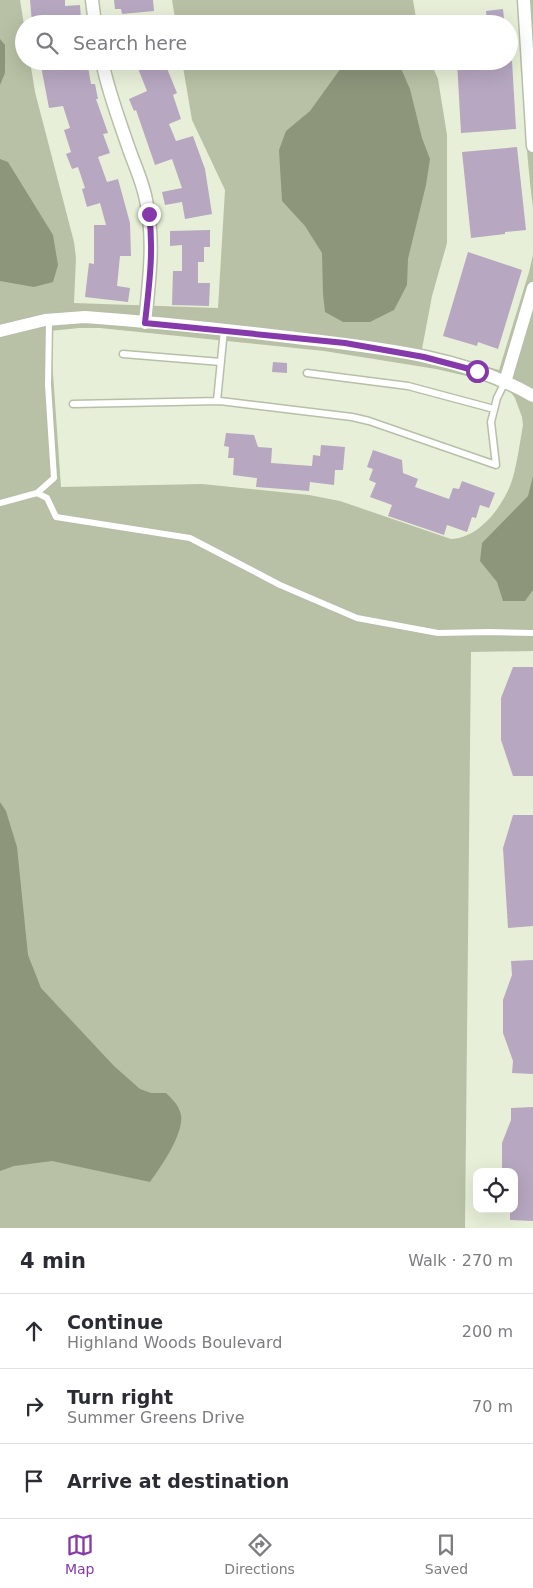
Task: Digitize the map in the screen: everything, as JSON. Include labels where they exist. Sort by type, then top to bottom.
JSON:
[{"type":"street","points":[[92,0],[94,15]]},
{"type":"street","points":[[524,0],[533,146]]},
{"type":"street","points":[[104,70],[112,101],[142,183],[149,214],[151,262],[145,323]]},
{"type":"street","points":[[505,382],[533,288]]},
{"type":"street","points":[[0,331],[29,323],[85,317],[345,343],[393,351],[477,371],[533,396]]},
{"type":"lane","points":[[0,503],[37,493],[54,478],[48,384],[49,320]]},
{"type":"lane","points":[[217,402],[224,330]]},
{"type":"lane","points":[[123,354],[221,362]]},
{"type":"lane","points":[[306,373],[408,386],[494,409]]},
{"type":"lane","points":[[73,404],[217,402],[258,405],[361,419],[496,465],[491,422],[505,382]]},
{"type":"lane","points":[[37,493],[47,498],[56,517],[190,538],[280,585],[357,618],[438,633],[533,633]]},
{"type":"shaded area","points":[[0,0],[20,0],[22,15],[15,15],[15,70],[31,70],[35,92],[74,242],[76,258],[74,303],[218,308],[225,190],[192,120],[184,70],[434,70],[438,79],[447,135],[447,243],[432,296],[422,349],[499,370],[533,255],[533,651],[471,652],[465,1228],[0,1228]],"holes":[[[100,328],[324,351],[436,369],[480,379],[510,391],[515,398],[522,417],[523,425],[519,448],[510,486],[506,495],[487,521],[470,534],[451,539],[340,501],[309,495],[202,484],[61,487],[50,331]]]},
{"type":"shaded area","points":[[172,0],[413,0],[416,15],[174,15]]},
{"type":"shaded area","points":[[517,0],[533,0],[533,208],[528,156]]},
{"type":"shaded area","points":[[0,39],[5,45],[5,73],[0,85]]},
{"type":"shaded area","points":[[340,70],[402,70],[410,89],[422,138],[430,159],[426,185],[408,259],[407,285],[394,310],[370,322],[343,322],[325,312],[322,253],[305,226],[282,201],[279,150],[286,131],[310,111]]},
{"type":"shaded area","points":[[0,159],[8,162],[53,235],[58,265],[53,282],[34,287],[0,281]]},
{"type":"shaded area","points":[[533,476],[533,590],[525,601],[503,601],[497,582],[480,561],[482,543],[528,496]]},
{"type":"shaded area","points":[[0,802],[6,811],[17,847],[28,955],[41,988],[114,1066],[140,1089],[151,1093],[166,1093],[179,1108],[181,1123],[179,1131],[165,1159],[150,1182],[52,1161],[14,1166],[0,1171]]},
{"type":"building","points":[[30,0],[65,0],[65,6],[80,5],[81,15],[31,15]]},
{"type":"building","points":[[114,0],[153,0],[154,11],[122,14],[121,9],[115,9]]},
{"type":"building","points":[[503,9],[504,15],[486,15],[486,11]]},
{"type":"building","points":[[42,70],[89,70],[91,84],[95,84],[98,99],[96,99],[108,133],[103,134],[110,153],[98,157],[107,182],[118,179],[130,223],[131,256],[120,256],[117,286],[130,288],[128,302],[85,297],[89,263],[94,264],[94,225],[106,225],[100,203],[87,207],[82,189],[85,188],[78,167],[72,169],[66,154],[71,152],[64,130],[70,128],[63,106],[49,108]]},
{"type":"building","points":[[139,70],[168,70],[177,93],[173,95],[181,119],[169,124],[176,141],[193,136],[205,169],[212,214],[185,219],[182,202],[165,205],[162,192],[182,188],[172,159],[155,165],[136,110],[134,111],[129,99],[147,91]]},
{"type":"building","points":[[458,70],[513,70],[516,129],[461,133]]},
{"type":"building","points":[[517,147],[526,230],[471,238],[462,152]]},
{"type":"building","points":[[210,230],[210,247],[204,247],[204,262],[198,262],[198,283],[210,283],[209,306],[172,305],[173,271],[182,271],[182,245],[170,246],[170,231]]},
{"type":"building","points":[[468,252],[522,270],[498,349],[478,342],[477,346],[443,336]]},
{"type":"building","points":[[273,362],[287,363],[287,373],[272,372]]},
{"type":"building","points":[[226,433],[254,435],[258,447],[272,448],[271,463],[312,466],[313,455],[320,456],[321,445],[345,447],[343,470],[335,470],[334,485],[310,482],[309,491],[256,487],[257,478],[233,475],[234,458],[228,458],[229,447],[224,446]]},
{"type":"building","points":[[373,450],[402,460],[403,473],[418,479],[415,487],[449,499],[453,488],[459,489],[462,481],[495,493],[489,508],[480,505],[476,518],[472,517],[467,532],[447,525],[444,535],[388,516],[392,505],[370,497],[376,483],[369,480],[373,469],[367,467]]},
{"type":"building","points":[[513,667],[533,667],[533,776],[513,776],[501,740],[501,698]]},
{"type":"building","points":[[513,815],[533,815],[533,926],[508,928],[503,848]]},
{"type":"building","points":[[533,960],[533,1074],[512,1073],[513,1061],[503,1033],[503,1000],[512,975],[511,961]]},
{"type":"building","points":[[533,1107],[533,1221],[510,1220],[510,1213],[518,1213],[518,1168],[502,1168],[502,1143],[511,1120],[511,1108]]},
{"type":"route","points":[[149,214],[152,246],[145,323],[345,343],[424,357],[477,371]]}]
